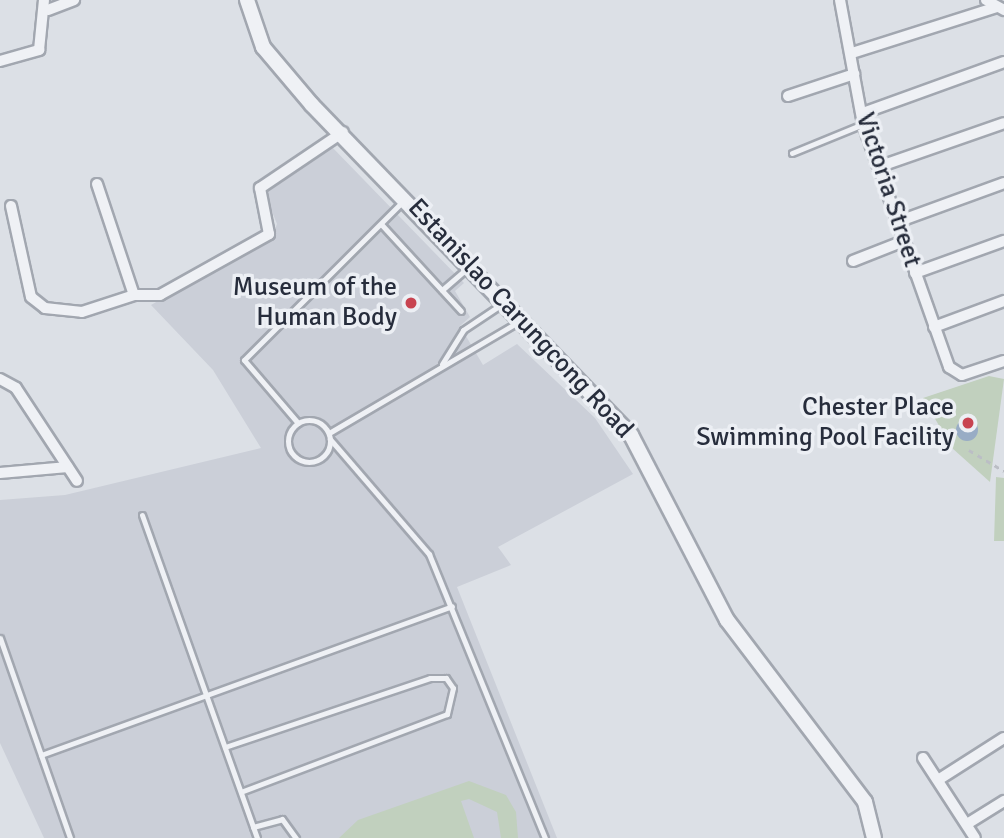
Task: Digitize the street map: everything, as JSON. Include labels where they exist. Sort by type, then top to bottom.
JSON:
[{"type":"street","points":[[0,61],[40,50],[46,5],[74,0]]},
{"type":"street","name":"Victoria Street","points":[[841,0],[863,118],[934,327],[954,374],[1000,364]]},
{"type":"street","points":[[986,0],[1001,8]]},
{"type":"street","name":"Estanislao Carungcong Road","points":[[251,2],[271,58],[470,265],[518,322],[637,443],[726,620],[865,802],[874,838]]},
{"type":"street","points":[[852,53],[1001,8]]},
{"type":"street","points":[[863,118],[1004,62]]},
{"type":"street","points":[[788,96],[854,75]]},
{"type":"street","points":[[878,167],[1004,123]]},
{"type":"street","points":[[11,206],[32,297],[45,308],[82,312],[134,295],[160,295],[270,234],[260,188],[343,132]]},
{"type":"street","points":[[897,222],[1004,183]]},
{"type":"street","points":[[97,184],[134,295]]},
{"type":"street","points":[[852,261],[904,241]]},
{"type":"street","points":[[915,273],[1004,241]]},
{"type":"street","points":[[934,327],[1004,300]]},
{"type":"street","points":[[0,379],[16,388],[77,481]]},
{"type":"street","points":[[0,472],[68,467]]},
{"type":"street","points":[[938,780],[1004,738]]},
{"type":"street","points":[[923,758],[975,838]]},
{"type":"street","points":[[967,824],[1004,801]]},
{"type":"lane","points":[[792,153],[863,118]]},
{"type":"lane","points":[[298,423],[244,360],[406,197]]},
{"type":"lane","points":[[381,224],[461,311]]},
{"type":"lane","points":[[442,290],[470,265]]},
{"type":"lane","points":[[442,363],[463,331],[502,304]]},
{"type":"lane","points":[[298,423],[288,442],[299,459],[318,460],[330,436],[442,363],[518,322]]},
{"type":"lane","points":[[298,423],[315,421],[429,554],[453,606],[545,838]]},
{"type":"lane","points":[[142,515],[257,838]]},
{"type":"lane","points":[[41,755],[453,606]]},
{"type":"lane","points":[[0,638],[71,838]]},
{"type":"lane","points":[[225,747],[430,678],[446,678],[453,688],[447,714],[241,792]]},
{"type":"lane","points":[[253,827],[282,819],[296,838]]},
{"type":"path","points":[[969,450],[1004,471]]},
{"type":"shaded area","points":[[331,146],[464,283],[455,291],[470,317],[460,326],[483,365],[517,344],[595,418],[633,474],[498,547],[511,565],[457,587],[557,838],[44,838],[0,743],[0,500],[65,495],[261,448],[213,370],[151,305],[272,237],[277,224],[263,189]]},
{"type":"green space","name":"Chester Place Swimming Pool Facility","points":[[989,376],[1004,379],[990,482],[952,448],[923,398]]},
{"type":"green space","points":[[996,477],[1004,478],[1004,541],[994,541]]},
{"type":"green space","points":[[469,781],[506,795],[516,812],[518,838],[501,838],[497,812],[469,799],[461,801],[474,838],[339,838],[358,820]]},
{"type":"water","points":[[967,419],[975,422],[978,430],[975,438],[967,441],[959,438],[956,430],[959,422]]},
{"type":"place","name":"Museum of the Human Body","points":[[411,303]]},
{"type":"place","name":"Chester Place Swimming Pool Facility","points":[[968,423]]}]
